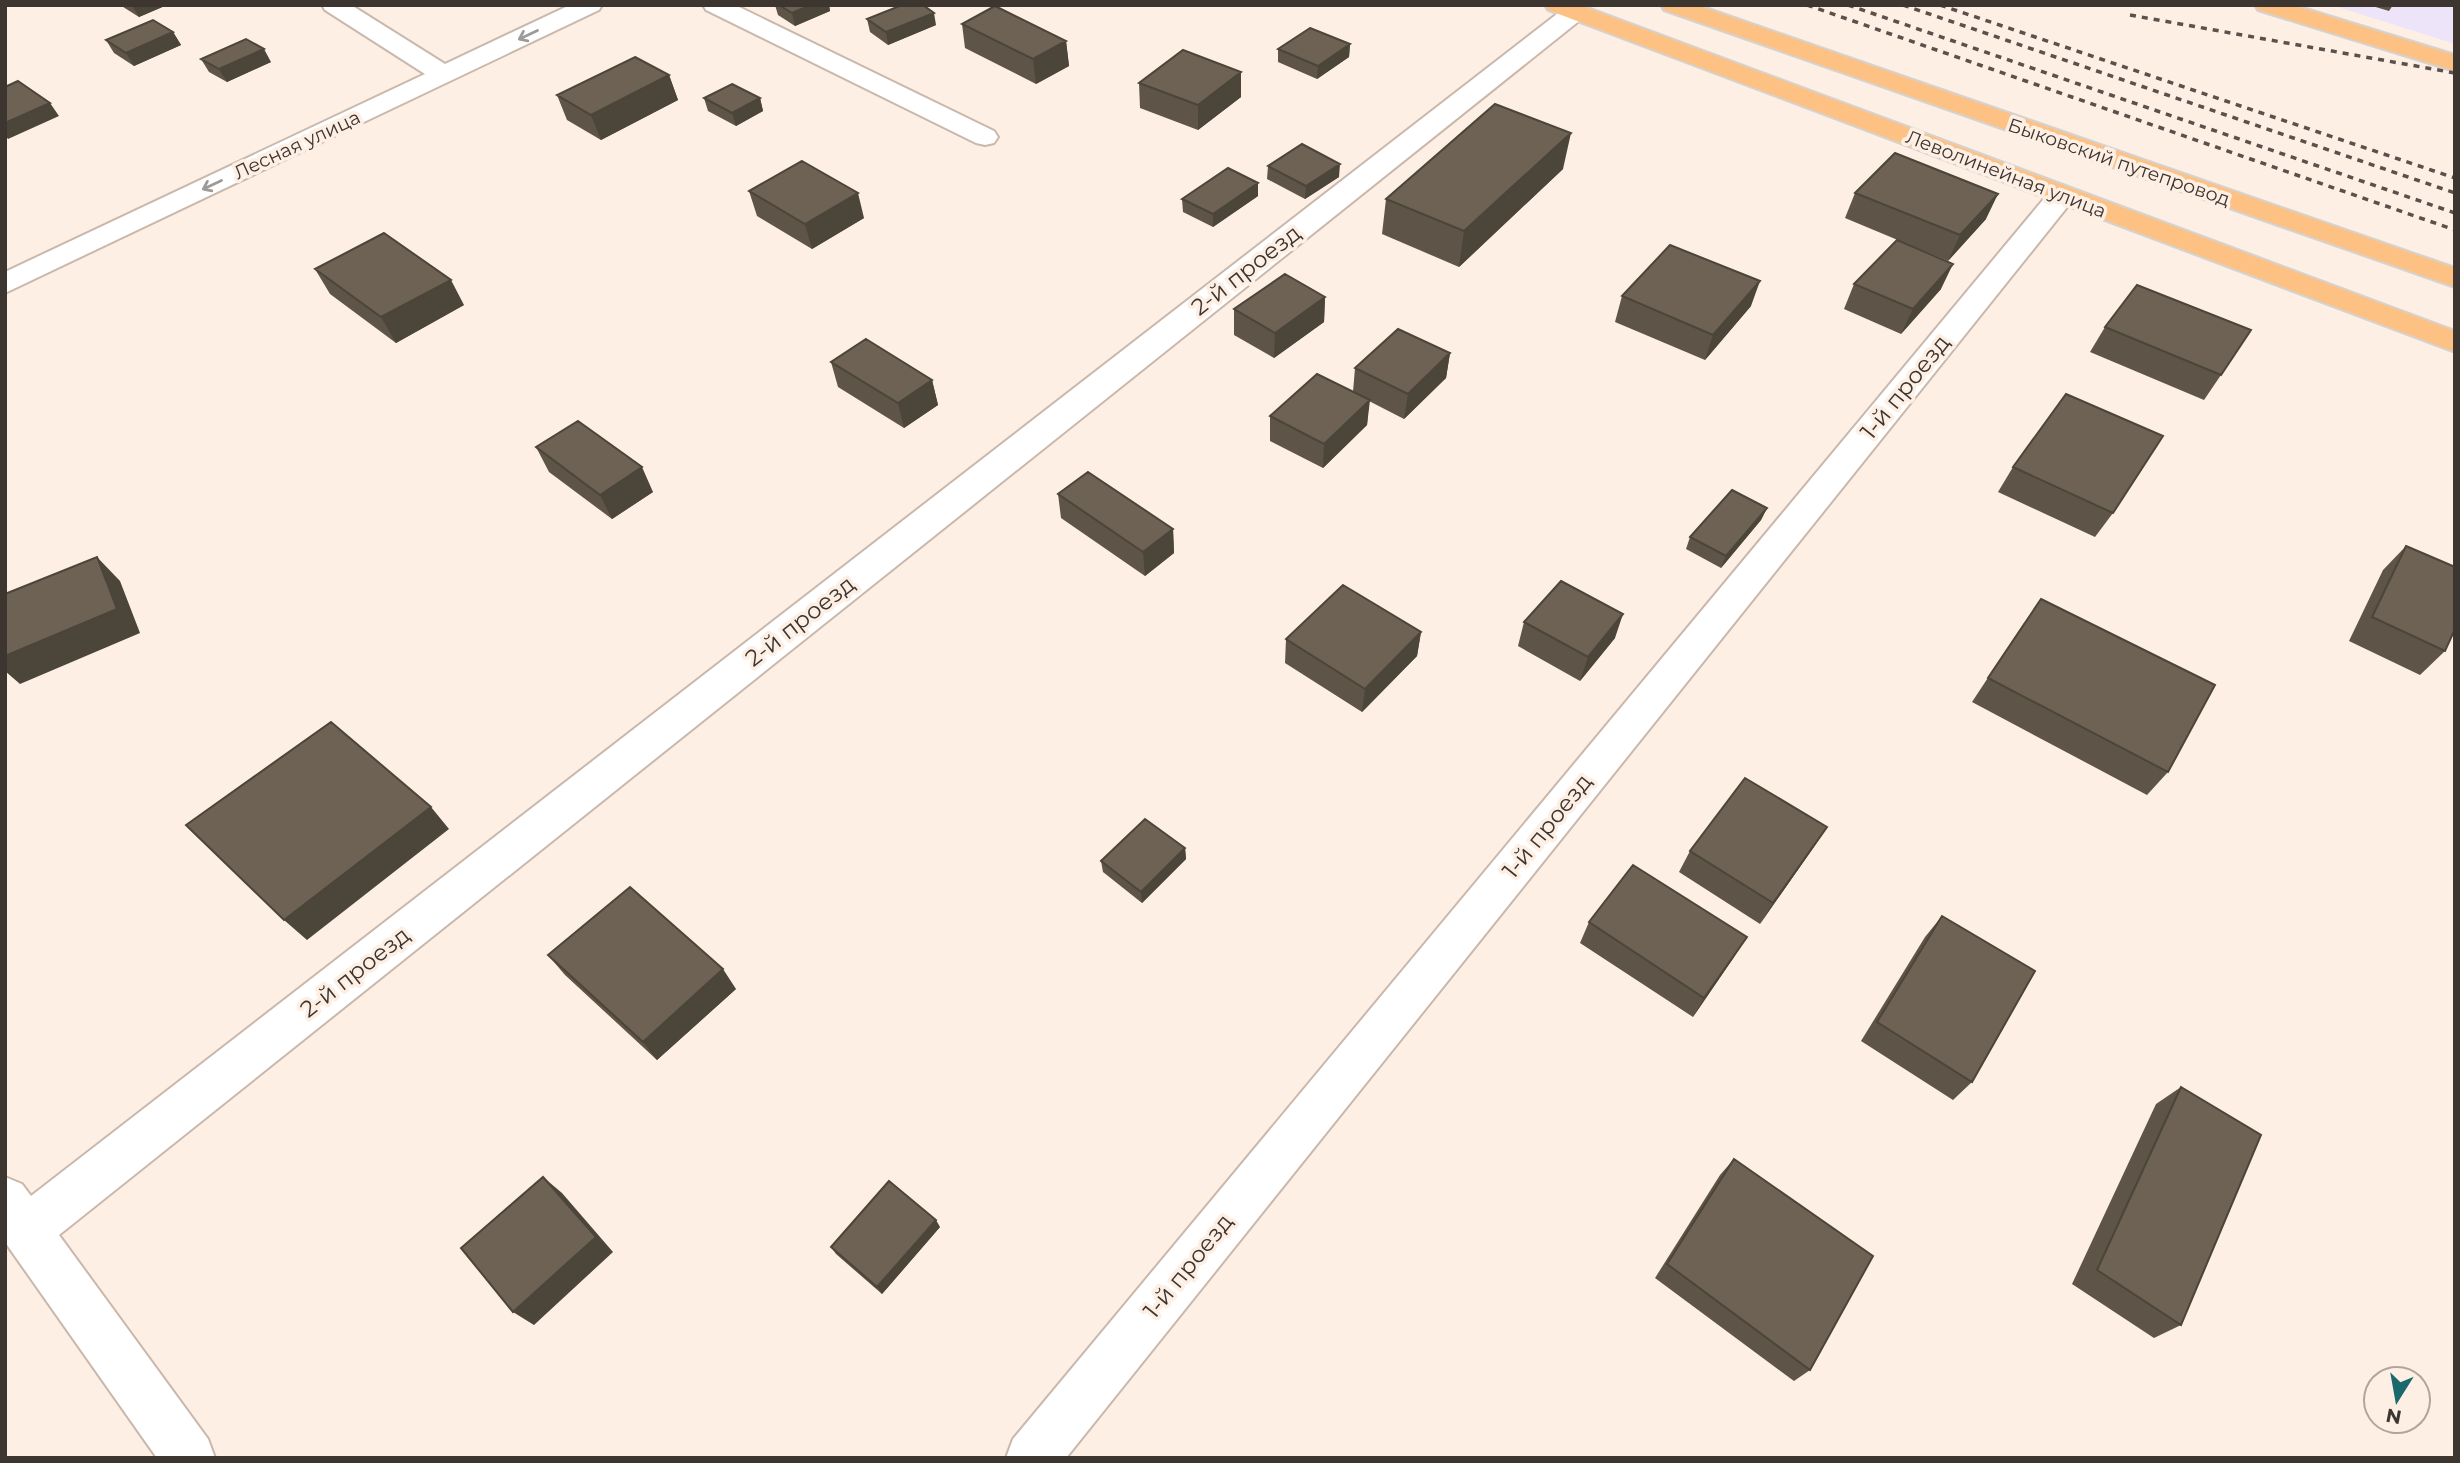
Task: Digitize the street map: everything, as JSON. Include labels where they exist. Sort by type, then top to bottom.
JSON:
[{"type":"main road","name":"Быковский путепровод","points":[[1673,5],[2455,278]]},
{"type":"main road","points":[[2267,5],[2455,63]]},
{"type":"main road","name":"Леволинейная улица","points":[[1566,8],[2455,342]]},
{"type":"street","points":[[334,5],[444,75]]},
{"type":"street","name":"Лесная улица","points":[[5,284],[590,5]]},
{"type":"street","points":[[715,5],[985,137]]},
{"type":"street","name":"2-й проезд","points":[[15,1216],[1566,8]]},
{"type":"street","name":"1-й проезд","points":[[1032,1458],[2062,195]]},
{"type":"street","points":[[15,1216],[189,1458]]},
{"type":"shaded area","points":[[2331,5],[2455,5],[2455,44],[2395,25]]},
{"type":"building","points":[[779,5],[811,5],[792,13]]},
{"type":"building","points":[[902,5],[923,5],[934,13],[886,32],[867,19]]},
{"type":"building","points":[[995,6],[1066,41],[1033,59],[962,24]]},
{"type":"building","points":[[153,20],[173,32],[126,53],[106,40]]},
{"type":"building","points":[[1310,28],[1350,44],[1318,66],[1278,49]]},
{"type":"building","points":[[246,39],[264,49],[219,69],[201,59]]},
{"type":"building","points":[[1183,50],[1241,72],[1198,105],[1139,83]]},
{"type":"building","points":[[635,57],[669,75],[591,115],[557,95]]},
{"type":"building","points":[[18,81],[50,103],[5,123],[5,87]]},
{"type":"building","points":[[732,84],[760,98],[732,113],[704,98]]},
{"type":"building","points":[[1495,104],[1571,133],[1464,231],[1386,199]]},
{"type":"building","points":[[1302,144],[1340,164],[1306,186],[1268,166]]},
{"type":"building","points":[[1895,153],[1998,194],[1960,235],[1855,193]]},
{"type":"building","points":[[802,161],[858,193],[805,224],[749,191]]},
{"type":"building","points":[[1228,168],[1258,183],[1213,214],[1182,199]]},
{"type":"building","points":[[384,233],[451,280],[381,317],[315,269]]},
{"type":"building","points":[[1897,240],[1953,264],[1913,309],[1854,284]]},
{"type":"building","points":[[1670,245],[1760,281],[1713,335],[1622,296]]},
{"type":"building","points":[[1285,274],[1325,297],[1275,333],[1234,309]]},
{"type":"building","points":[[2137,285],[2251,330],[2221,375],[2105,327]]},
{"type":"building","points":[[1398,329],[1450,353],[1408,394],[1355,368]]},
{"type":"building","points":[[866,339],[932,380],[898,403],[831,362]]},
{"type":"building","points":[[1317,374],[1370,400],[1324,444],[1270,416]]},
{"type":"building","points":[[2066,394],[2163,436],[2113,513],[2013,467]]},
{"type":"building","points":[[578,421],[642,467],[600,495],[536,447]]},
{"type":"building","points":[[1088,472],[1173,529],[1143,552],[1058,494]]},
{"type":"building","points":[[1732,490],[1767,508],[1726,556],[1690,537]]},
{"type":"building","points":[[2406,546],[2455,567],[2455,629],[2445,651],[2372,617]]},
{"type":"building","points":[[97,557],[117,609],[5,656],[5,594]]},
{"type":"building","points":[[1561,581],[1623,614],[1588,657],[1524,622]]},
{"type":"building","points":[[1343,585],[1421,632],[1365,689],[1286,639]]},
{"type":"building","points":[[2041,599],[2215,685],[2168,772],[1988,678]]},
{"type":"building","points":[[331,722],[431,807],[284,920],[186,825]]},
{"type":"building","points":[[1745,778],[1827,827],[1773,903],[1690,851]]},
{"type":"building","points":[[1145,819],[1185,848],[1141,892],[1101,861]]},
{"type":"building","points":[[1633,865],[1747,937],[1704,998],[1589,922]]},
{"type":"building","points":[[630,887],[723,969],[643,1042],[548,955]]},
{"type":"building","points":[[1942,916],[2035,971],[1972,1082],[1877,1022]]},
{"type":"building","points":[[2181,1087],[2261,1135],[2181,1325],[2097,1270]]},
{"type":"building","points":[[1734,1159],[1873,1256],[1810,1370],[1667,1264]]},
{"type":"building","points":[[543,1177],[596,1237],[513,1312],[461,1248]]},
{"type":"building","points":[[889,1181],[936,1220],[877,1287],[831,1247]]},
{"type":"railway","points":[[1807,5],[2455,230]]},
{"type":"railway","points":[[1848,5],[2455,213]]},
{"type":"railway","points":[[1903,5],[2455,193]]},
{"type":"railway","points":[[1940,5],[2455,178]]},
{"type":"railway","points":[[2130,15],[2455,73]]}]
